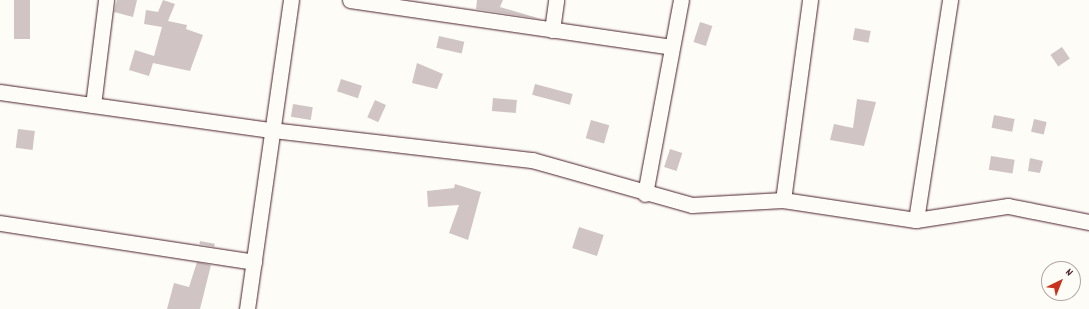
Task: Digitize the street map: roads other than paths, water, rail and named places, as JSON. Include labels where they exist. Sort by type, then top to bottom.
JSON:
[{"type":"street","points":[[93,105],[106,0]]},
{"type":"street","points":[[247,309],[291,0]]},
{"type":"street","points":[[350,0],[430,6],[552,30],[672,47]]},
{"type":"street","points":[[552,30],[556,0]]},
{"type":"street","points":[[645,194],[681,0]]},
{"type":"street","points":[[783,200],[810,0]]},
{"type":"street","points":[[916,220],[950,0]]},
{"type":"street","points":[[0,92],[272,130],[532,160],[645,194],[692,205],[783,200],[916,220],[1008,206],[1089,222]]},
{"type":"street","points":[[0,223],[254,262]]}]
